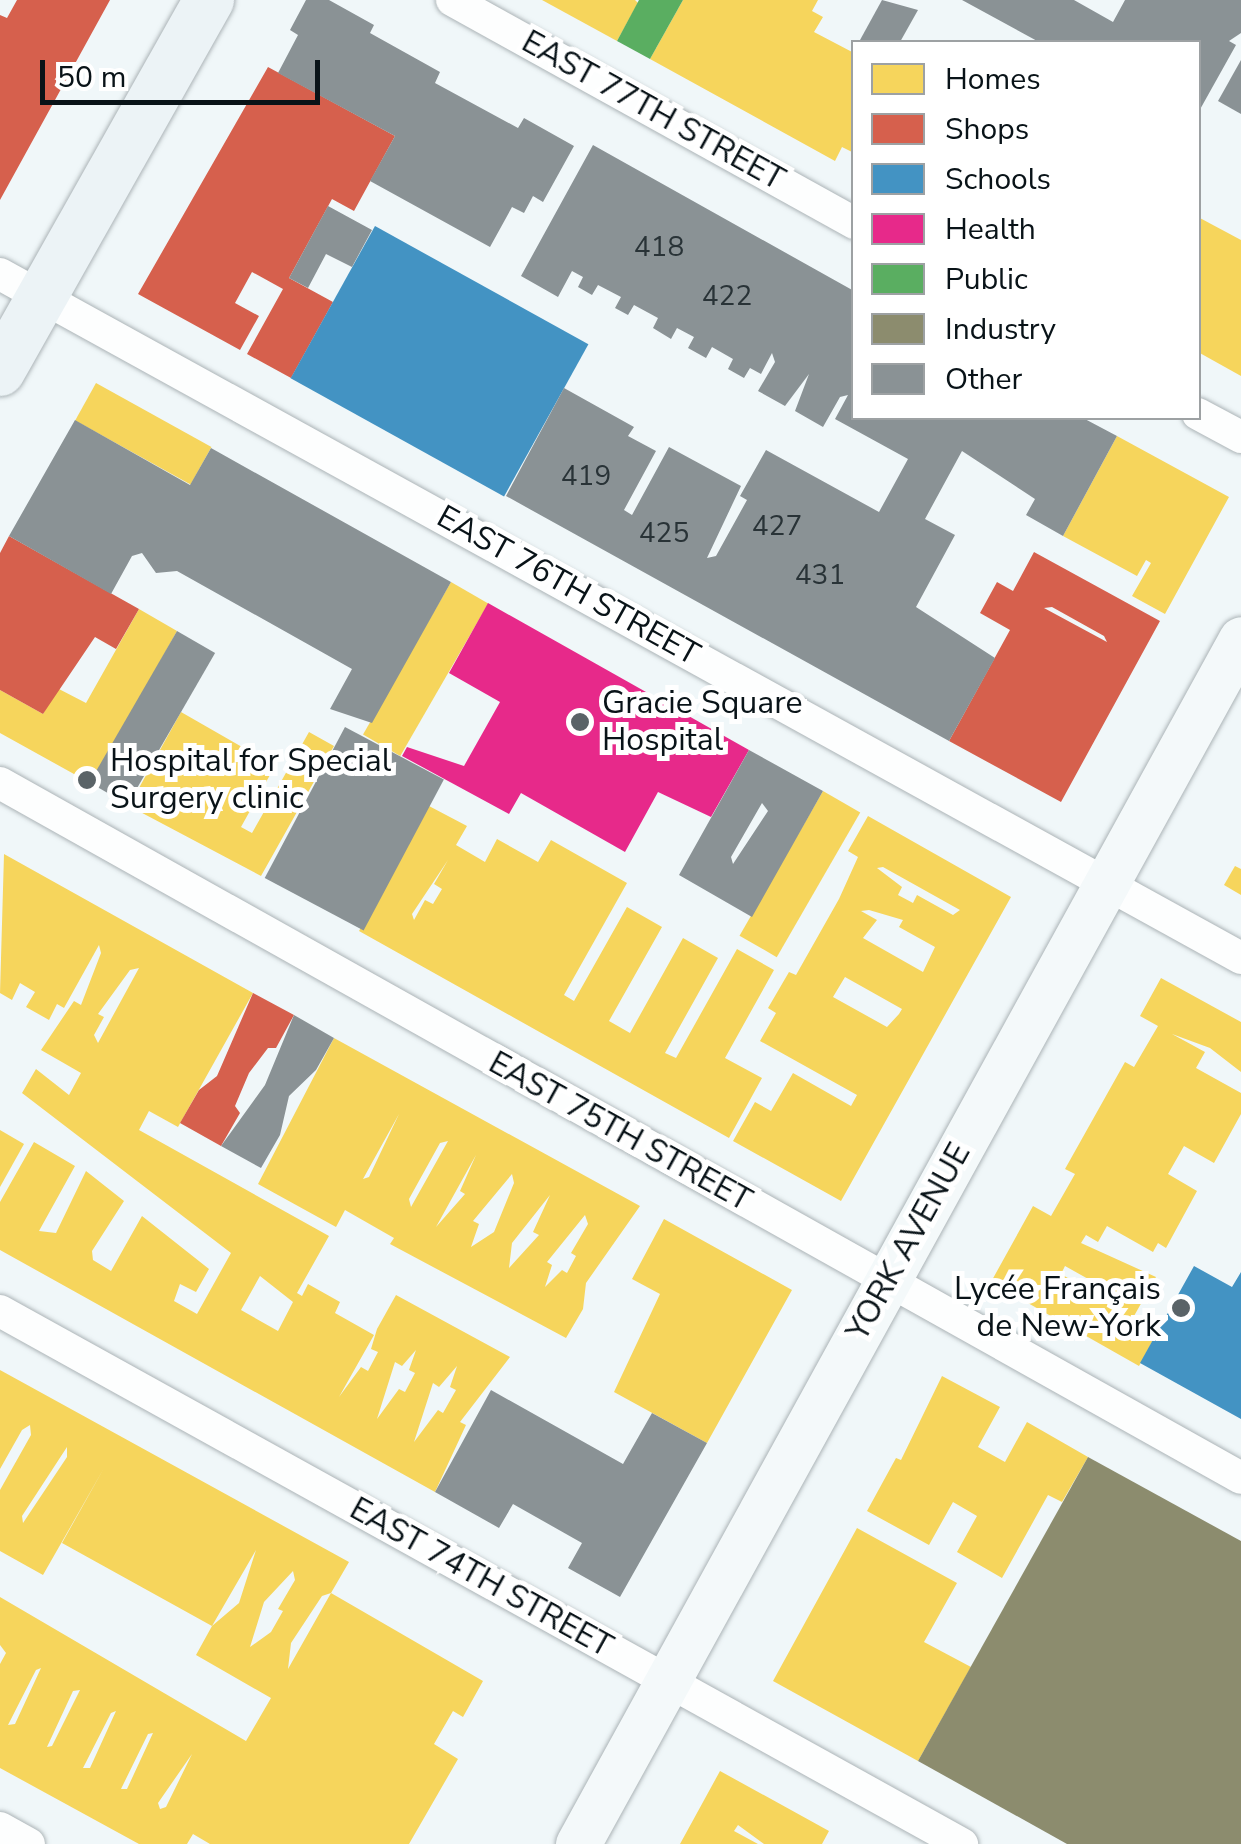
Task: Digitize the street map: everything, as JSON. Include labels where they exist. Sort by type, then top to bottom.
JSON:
[{"type":"main road","points":[[0,371],[21,285],[210,0]]},
{"type":"main road","name":"YORK AVENUE","points":[[578,1844],[1241,639]]},
{"type":"street","name":"EAST 77TH STREET","points":[[452,0],[851,220]]},
{"type":"street","name":"EAST 76TH STREET","points":[[21,285],[1241,958]]},
{"type":"street","points":[[1201,416],[1241,438]]},
{"type":"street","name":"EAST 75TH STREET","points":[[0,783],[1241,1478]]},
{"type":"street","name":"EAST 74TH STREET","points":[[0,1311],[962,1844]]},
{"type":"street","points":[[0,1828],[29,1844]]},
{"type":"building: Homes","points":[[542,0],[635,0],[638,3],[617,41]]},
{"type":"building: Homes","points":[[683,0],[818,0],[812,11],[823,17],[814,32],[851,51],[851,152],[842,147],[835,161],[650,59]]},
{"type":"building: Homes","points":[[1201,219],[1241,240],[1241,376],[1201,354]]},
{"type":"building: Homes","points":[[96,383],[211,447],[191,485],[75,421]]},
{"type":"building: Homes","points":[[1117,436],[1229,497],[1165,614],[1132,596],[1151,563],[1146,560],[1137,576],[1063,536]]},
{"type":"building: Homes","points":[[451,582],[488,604],[400,756],[363,734]]},
{"type":"building: Homes","points":[[139,609],[177,631],[92,784],[0,733],[0,690],[43,714],[57,688],[86,703]]},
{"type":"building: Homes","points":[[181,712],[275,766],[241,827],[252,833],[309,732],[334,746],[261,876],[129,806]]},
{"type":"building: Homes","points":[[823,791],[860,812],[777,957],[740,936]]},
{"type":"building: Homes","points":[[429,806],[467,826],[456,845],[485,862],[497,839],[538,862],[551,840],[627,883],[564,995],[574,1001],[627,907],[662,927],[609,1021],[630,1033],[683,938],[718,958],[665,1053],[676,1058],[737,949],[774,970],[725,1058],[762,1078],[729,1138],[359,931]],"holes":[[[448,860],[434,884],[442,889],[433,904],[425,900],[414,920],[412,914]]]},
{"type":"building: Homes","points":[[868,816],[1011,897],[841,1201],[733,1141],[755,1102],[771,1111],[793,1073],[851,1106],[857,1095],[760,1041],[776,1013],[768,1008],[789,972],[796,975],[839,899],[858,857],[848,851]],"holes":[[[883,867],[960,910],[953,915],[917,895],[913,903],[898,895],[902,887],[877,868]],[[861,911],[903,920],[899,927],[935,947],[923,972],[863,938],[877,920]],[[845,977],[902,1009],[887,1027],[833,997]]]},
{"type":"building: Homes","points":[[4,854],[253,993],[178,1127],[149,1111],[139,1130],[329,1236],[297,1293],[302,1296],[308,1284],[340,1302],[335,1313],[374,1335],[339,1397],[361,1367],[368,1371],[378,1352],[371,1349],[377,1329],[396,1295],[510,1357],[460,1422],[466,1425],[435,1492],[0,1250],[0,1202],[34,1142],[75,1166],[39,1231],[56,1233],[86,1171],[124,1201],[92,1251],[93,1260],[111,1271],[142,1216],[209,1269],[196,1292],[180,1284],[174,1301],[197,1314],[231,1253],[22,1093],[36,1069],[69,1095],[81,1073],[41,1050],[74,1001],[81,1005],[101,953],[99,945],[64,1008],[57,1004],[49,1020],[26,1007],[35,992],[20,983],[12,1000],[0,993]],"holes":[[[139,968],[98,1043],[94,1035],[104,1017],[98,1014],[130,970]],[[260,1276],[293,1302],[278,1331],[241,1310]],[[416,1350],[409,1370],[415,1373],[405,1392],[399,1389],[377,1419],[395,1362],[402,1366]],[[457,1366],[450,1387],[456,1390],[443,1413],[438,1410],[414,1442],[433,1383],[439,1387]]]},
{"type":"building: Homes","points":[[1235,866],[1241,869],[1241,895],[1224,885]]},
{"type":"building: Homes","points":[[1161,978],[1241,1022],[1241,1072],[1210,1048],[1172,1034],[1205,1052],[1196,1068],[1241,1093],[1241,1114],[1214,1163],[1184,1146],[1168,1174],[1197,1191],[1166,1248],[1158,1243],[1153,1252],[1107,1226],[1098,1242],[1086,1235],[1081,1243],[1156,1277],[1134,1316],[1159,1329],[1139,1366],[991,1282],[1033,1206],[1051,1216],[1075,1174],[1065,1169],[1125,1062],[1134,1067],[1158,1026],[1140,1016]],"holes":[[[1065,1266],[1090,1280],[1085,1288],[1061,1274]]]},
{"type":"building: Homes","points":[[334,1038],[640,1206],[586,1283],[583,1309],[566,1338],[390,1244],[394,1238],[345,1210],[336,1227],[258,1184]],"holes":[[[399,1114],[369,1177],[363,1179]],[[448,1141],[411,1207],[409,1199],[440,1143]],[[476,1155],[460,1191],[465,1194],[436,1227]],[[512,1174],[514,1183],[494,1232],[471,1247],[479,1224],[473,1221]],[[550,1195],[533,1232],[539,1235],[509,1268],[512,1243]],[[585,1215],[588,1224],[571,1253],[576,1256],[567,1273],[562,1270],[545,1287],[552,1265],[547,1262]]]},
{"type":"building: Homes","points":[[0,1130],[24,1144],[0,1187]]},
{"type":"building: Homes","points":[[664,1219],[792,1290],[707,1443],[614,1392],[660,1294],[632,1279]]},
{"type":"building: Homes","points":[[0,1370],[349,1562],[331,1593],[483,1681],[463,1717],[453,1711],[434,1744],[458,1759],[409,1844],[210,1844],[193,1834],[187,1844],[139,1844],[0,1768],[0,1664],[6,1653],[0,1645],[0,1597],[246,1741],[271,1698],[196,1655],[212,1626],[62,1543],[104,1468],[43,1575],[0,1551],[0,1490],[31,1435],[30,1425],[22,1430],[0,1469]],"holes":[[[67,1447],[67,1457],[23,1523],[22,1516]],[[256,1550],[239,1603],[212,1626]],[[293,1571],[295,1580],[278,1609],[283,1611],[271,1632],[250,1647],[264,1602]],[[331,1593],[288,1669],[291,1643],[322,1596]],[[41,1668],[15,1724],[8,1725],[36,1670]],[[80,1690],[52,1746],[47,1747],[73,1691]],[[116,1711],[90,1768],[83,1768],[111,1713]],[[153,1733],[127,1789],[121,1789],[148,1734]],[[192,1754],[166,1807],[160,1809],[158,1803]]]},
{"type":"building: Homes","points":[[942,1376],[1000,1407],[978,1447],[1005,1462],[1027,1422],[1088,1457],[1062,1502],[1048,1495],[1002,1578],[957,1552],[977,1516],[953,1502],[929,1545],[867,1511],[896,1458],[901,1460]]},
{"type":"building: Homes","points":[[857,1528],[957,1583],[924,1642],[971,1667],[918,1761],[773,1681]]},
{"type":"building: Homes","points":[[720,1771],[829,1831],[822,1844],[764,1844],[738,1825],[734,1831],[758,1844],[680,1844]]},
{"type":"building: Shops","points":[[17,0],[110,0],[0,200],[0,15],[7,18]]},
{"type":"building: Shops","points":[[268,67],[395,136],[354,211],[332,199],[289,278],[333,302],[291,378],[247,354],[283,289],[252,272],[235,303],[259,316],[240,350],[138,294]]},
{"type":"building: Shops","points":[[9,536],[139,609],[116,649],[95,637],[43,714],[0,690],[0,553]]},
{"type":"building: Shops","points":[[1034,552],[1160,621],[1061,802],[949,741],[1010,630],[980,613],[997,582],[1013,591]],"holes":[[[1052,607],[1104,636],[1107,642],[1044,608]]]},
{"type":"building: Shops","points":[[253,993],[294,1015],[276,1048],[268,1048],[249,1073],[235,1106],[240,1113],[221,1146],[180,1123],[199,1090],[217,1076]]},
{"type":"building: Schools","points":[[375,226],[588,344],[504,496],[291,378]]},
{"type":"building: Schools","points":[[1194,1266],[1232,1287],[1241,1272],[1241,1419],[1140,1363]]},
{"type":"building: Health","points":[[488,603],[749,750],[711,817],[658,792],[625,852],[521,793],[509,814],[402,756],[407,747],[464,766],[500,702],[449,673]]},
{"type":"building: Public","points":[[639,0],[683,0],[650,59],[617,41]]},
{"type":"building: Industry","points":[[1088,1457],[1241,1541],[1241,1844],[1067,1844],[918,1761]]},
{"type":"building: Other","points":[[306,0],[329,0],[374,25],[370,33],[440,72],[435,83],[518,128],[524,118],[574,146],[543,202],[533,196],[524,213],[512,207],[490,247],[370,181],[395,136],[278,73],[298,35],[290,30]]},
{"type":"building: Other","points":[[882,0],[918,10],[901,40],[860,40]]},
{"type":"building: Other","points":[[962,0],[1074,0],[1113,22],[1125,0],[1241,0],[1241,33],[1229,41],[1236,45],[1201,108],[1201,40],[1035,40]]},
{"type":"building: Other","points":[[1241,60],[1241,114],[1218,101]]},
{"type":"building: Other","points":[[593,145],[851,289],[851,420],[1087,420],[1117,436],[1063,536],[1026,515],[1035,499],[962,451],[925,519],[955,535],[916,607],[995,658],[949,741],[506,496],[564,388],[634,427],[628,436],[656,451],[624,510],[632,515],[669,447],[741,486],[707,558],[716,556],[747,500],[740,496],[766,450],[879,512],[908,459],[835,419],[848,395],[840,397],[823,427],[795,411],[809,374],[785,406],[758,391],[775,362],[772,353],[761,374],[750,368],[744,378],[728,369],[733,359],[712,347],[706,358],[688,348],[694,337],[677,328],[671,339],[653,328],[658,318],[634,305],[628,315],[615,308],[621,297],[598,285],[592,295],[578,287],[583,277],[572,271],[558,297],[521,276]]},
{"type":"building: Other","points":[[328,206],[372,230],[352,267],[326,254],[308,288],[289,278]]},
{"type":"building: Other","points":[[75,420],[190,485],[211,448],[451,582],[372,723],[330,709],[352,669],[177,571],[156,573],[142,553],[132,556],[111,594],[9,536]]},
{"type":"building: Other","points":[[177,631],[215,653],[128,805],[90,783]]},
{"type":"building: Other","points":[[345,727],[444,780],[364,931],[265,878]]},
{"type":"building: Other","points":[[749,750],[823,791],[752,917],[679,875]],"holes":[[[762,803],[768,811],[733,864],[731,857]]]},
{"type":"building: Other","points":[[294,1015],[334,1038],[316,1070],[289,1096],[280,1135],[261,1168],[221,1146],[265,1085]]},
{"type":"building: Other","points":[[491,1390],[623,1464],[652,1413],[707,1443],[620,1597],[568,1568],[582,1543],[513,1504],[499,1528],[435,1492]]},
{"type":"place","name":"Gracie Square Hospital","points":[[580,722]]},
{"type":"place","name":"Hospital for Special Surgery clinic","points":[[87,780]]},
{"type":"place","name":"Lycée Français de New-York","points":[[1181,1308]]}]
